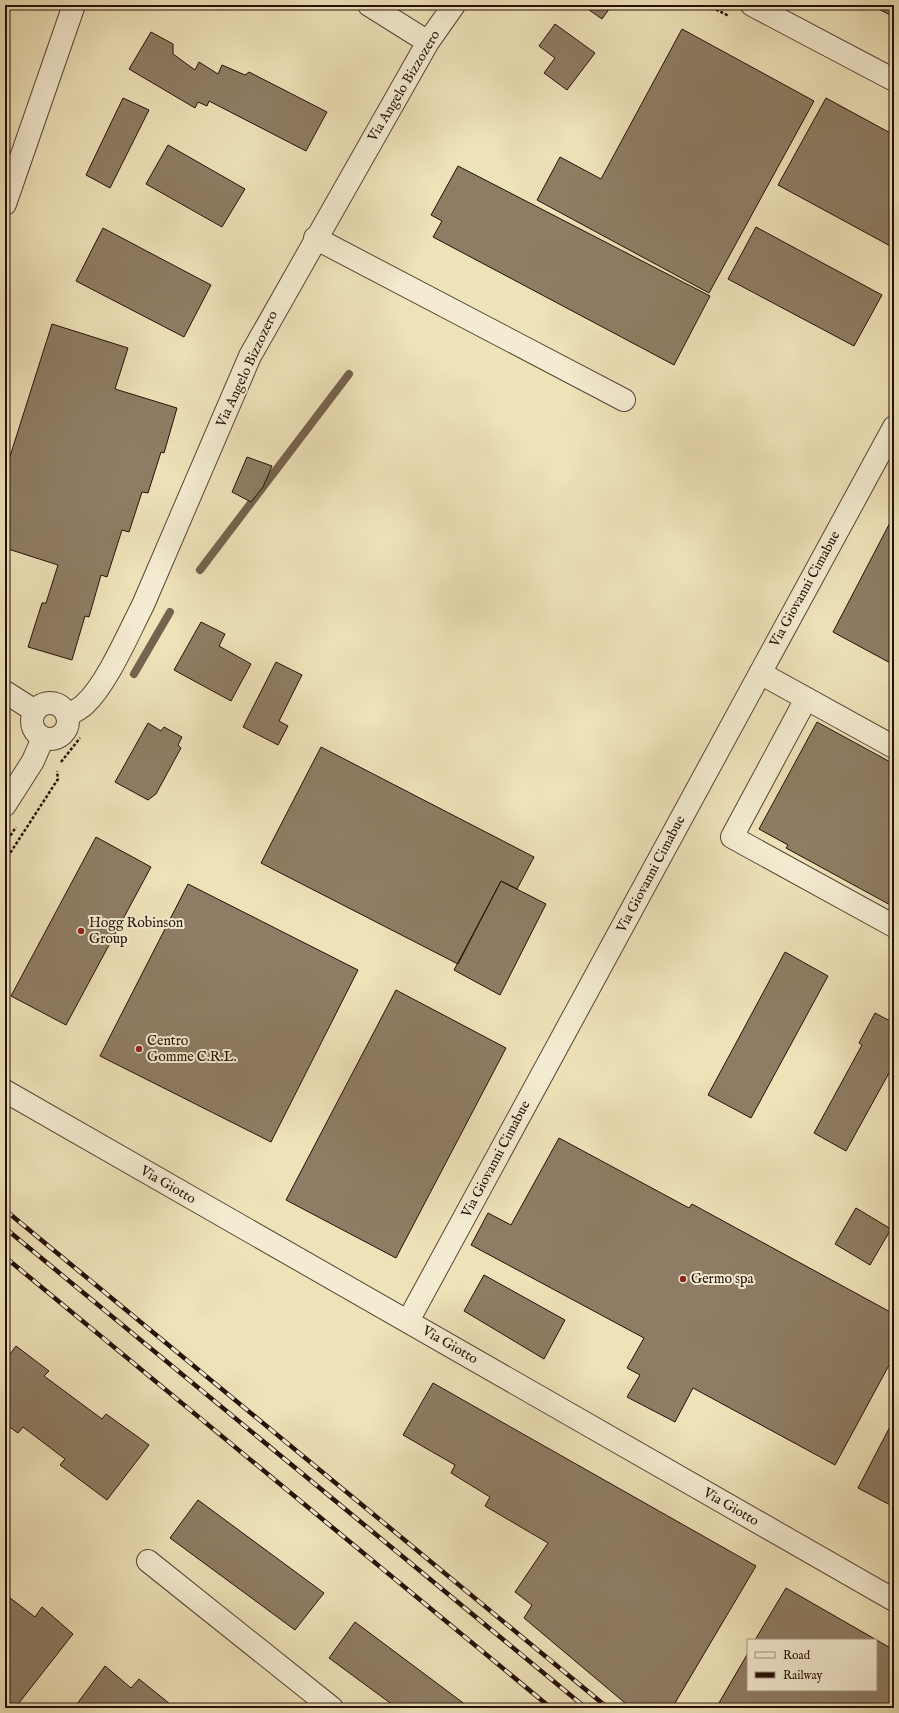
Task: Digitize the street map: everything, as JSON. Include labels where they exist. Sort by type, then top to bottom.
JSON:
[{"type":"street","points":[[5,204],[74,5]]},
{"type":"street","points":[[369,5],[428,42]]},
{"type":"street","name":"Via Angelo Bizzozero","points":[[67,716],[85,704],[101,683],[129,632],[143,605],[250,356],[315,238],[428,42],[454,5]]},
{"type":"street","points":[[752,5],[894,80]]},
{"type":"street","points":[[315,238],[624,400]]},
{"type":"street","name":"Via Giovanni Cimabue","points":[[408,1321],[894,427]]},
{"type":"street","points":[[760,673],[894,747]]},
{"type":"street","points":[[5,692],[35,711]]},
{"type":"street","points":[[806,699],[732,838],[894,926]]},
{"type":"street","points":[[48,703],[56,704],[63,709],[67,716],[68,724],[65,731],[59,736],[51,739],[43,738],[36,734],[32,726],[32,719],[35,711],[40,706],[48,703]]},
{"type":"street","points":[[5,805],[33,761],[43,738]]},
{"type":"street","name":"Via Giotto","points":[[5,1091],[894,1600]]},
{"type":"street","points":[[148,1561],[332,1708]]},
{"type":"path","points":[[5,861],[58,779],[56,768],[83,735]]},
{"type":"building","points":[[582,5],[612,5],[602,19]]},
{"type":"building","points":[[871,5],[894,5],[894,17]]},
{"type":"building","points":[[555,24],[595,53],[567,90],[544,73],[555,58],[539,46]]},
{"type":"building","points":[[682,29],[814,101],[709,293],[537,200],[560,157],[601,179]]},
{"type":"building","points":[[151,32],[173,44],[173,54],[195,70],[199,62],[218,74],[222,65],[245,75],[249,72],[327,112],[306,151],[209,101],[207,106],[198,102],[195,108],[129,69]]},
{"type":"building","points":[[123,98],[149,110],[110,188],[86,175]]},
{"type":"building","points":[[826,98],[894,135],[894,248],[778,185]]},
{"type":"building","points":[[168,145],[245,189],[222,227],[146,184]]},
{"type":"building","points":[[458,166],[710,296],[674,365],[433,237],[442,221],[431,215]]},
{"type":"building","points":[[756,227],[882,295],[854,346],[728,279]]},
{"type":"building","points":[[103,228],[211,285],[184,337],[76,281]]},
{"type":"building","points":[[52,324],[128,348],[115,389],[177,408],[164,453],[161,452],[148,493],[142,492],[129,532],[122,530],[107,577],[101,575],[89,617],[85,616],[72,660],[28,647],[42,603],[46,603],[58,565],[5,548],[5,472]]},
{"type":"building","points":[[247,457],[272,466],[263,487],[251,502],[232,492]]},
{"type":"building","points":[[894,515],[894,665],[833,632]]},
{"type":"building","points":[[201,622],[225,634],[219,646],[251,664],[231,701],[174,670]]},
{"type":"building","points":[[276,662],[302,675],[279,721],[288,726],[278,745],[243,727]]},
{"type":"building","points":[[817,722],[894,764],[894,907],[786,848],[788,845],[759,829]]},
{"type":"building","points":[[148,723],[161,731],[164,727],[182,737],[178,745],[181,748],[156,794],[148,800],[115,782]]},
{"type":"building","points":[[321,747],[534,857],[517,889],[501,881],[458,964],[261,863]]},
{"type":"building","name":"Hogg Robinson Group","points":[[96,837],[151,867],[66,1025],[11,996]]},
{"type":"building","points":[[501,881],[546,904],[500,995],[454,970]]},
{"type":"building","points":[[188,884],[358,970],[271,1142],[100,1056]]},
{"type":"building","points":[[785,952],[828,976],[751,1118],[708,1095]]},
{"type":"building","points":[[396,990],[506,1048],[396,1258],[286,1200]]},
{"type":"building","points":[[875,1013],[894,1023],[894,1064],[846,1151],[814,1133],[862,1045],[859,1043]]},
{"type":"building","name":"Germo spa","points":[[559,1138],[689,1208],[692,1204],[894,1314],[894,1356],[835,1465],[693,1388],[675,1422],[627,1397],[640,1375],[627,1368],[644,1338],[471,1245],[488,1213],[511,1225]]},
{"type":"building","points":[[856,1208],[891,1229],[870,1265],[835,1244]]},
{"type":"building","points":[[484,1275],[565,1320],[544,1359],[464,1311]]},
{"type":"building","points":[[16,1346],[49,1371],[44,1376],[102,1419],[106,1414],[149,1445],[107,1500],[60,1465],[65,1459],[23,1427],[18,1433],[5,1424],[5,1361]]},
{"type":"building","points":[[433,1383],[756,1566],[672,1708],[631,1708],[524,1618],[532,1605],[515,1592],[548,1543],[485,1506],[490,1497],[451,1473],[455,1465],[403,1435]]},
{"type":"building","points":[[894,1419],[894,1507],[858,1488]]},
{"type":"building","points":[[198,1500],[324,1593],[295,1630],[170,1538]]},
{"type":"building","points":[[786,1588],[875,1639],[756,1639]]},
{"type":"building","points":[[5,1594],[35,1617],[42,1607],[73,1634],[15,1708],[5,1708]]},
{"type":"building","points":[[355,1622],[470,1708],[397,1708],[329,1658]]},
{"type":"building","points":[[877,1640],[894,1650],[894,1708],[716,1708],[747,1655],[747,1691],[877,1691]]},
{"type":"building","points":[[105,1666],[131,1688],[139,1679],[175,1708],[74,1708]]},
{"type":"waterway","points":[[200,570],[349,374]]},
{"type":"waterway","points":[[134,674],[170,612]]},
{"type":"railway","points":[[5,1210],[608,1708]]},
{"type":"railway","points":[[5,1228],[586,1708]]},
{"type":"railway","points":[[5,1257],[551,1708]]},
{"type":"place","name":"Hogg Robinson Group","points":[[81,931]]},
{"type":"place","name":"Centro Gomme C.R.L.","points":[[139,1049]]},
{"type":"place","name":"Germo spa","points":[[683,1279]]}]
